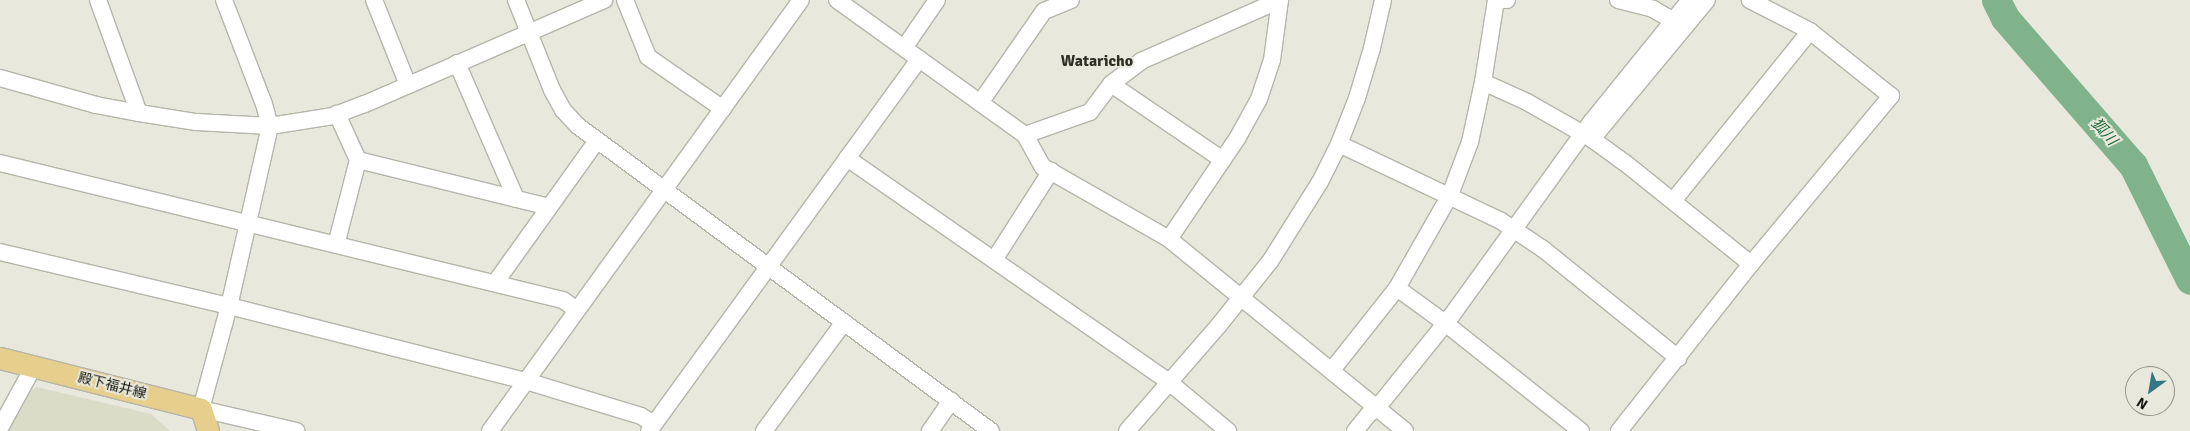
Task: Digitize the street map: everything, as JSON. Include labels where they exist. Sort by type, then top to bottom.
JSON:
[{"type":"main road","name":"殿下福井線","points":[[0,358],[201,409]]},
{"type":"main road","points":[[201,409],[208,431]]},
{"type":"street","points":[[98,0],[139,113]]},
{"type":"street","points":[[224,0],[264,104],[270,126],[229,306],[201,409],[296,431]]},
{"type":"street","points":[[374,0],[408,85]]},
{"type":"street","points":[[516,0],[552,90],[563,110],[578,126],[596,142],[768,266],[990,431]]},
{"type":"street","points":[[0,78],[96,105],[139,113],[196,122],[270,126],[337,114],[604,0]]},
{"type":"street","points":[[625,0],[648,57],[723,109]]},
{"type":"street","points":[[490,431],[801,0]]},
{"type":"street","points":[[837,0],[1025,135],[1043,166],[1169,238],[1405,431]]},
{"type":"street","points":[[904,48],[937,0]]},
{"type":"street","points":[[980,103],[1044,11],[1070,0]]},
{"type":"street","points":[[1025,135],[1090,112],[1111,84],[1141,61],[1280,0]]},
{"type":"street","points":[[1169,238],[1223,160],[1259,99],[1272,60],[1280,0]]},
{"type":"street","points":[[1127,431],[1271,260],[1320,182],[1339,144],[1370,56],[1383,0]]},
{"type":"street","points":[[1332,370],[1397,288],[1450,195],[1470,142],[1484,82],[1496,0],[1508,0]]},
{"type":"street","points":[[1618,0],[1653,10],[1679,23]]},
{"type":"street","points":[[1679,23],[1690,0]]},
{"type":"street","points":[[1355,431],[1368,414],[1377,408],[1445,323],[1512,228],[1679,23],[1707,0]]},
{"type":"street","points":[[1619,431],[1751,264],[1891,96],[1810,31],[1750,0]]},
{"type":"street","points":[[1673,201],[1810,31]]},
{"type":"street","points":[[0,252],[229,306],[526,381],[641,416],[652,428],[919,59]]},
{"type":"street","points":[[457,63],[516,199]]},
{"type":"street","points":[[1484,82],[1527,102],[1587,136],[1673,201],[1751,264]]},
{"type":"street","points":[[1111,84],[1223,160]]},
{"type":"street","points":[[336,245],[358,160],[337,114]]},
{"type":"street","points":[[495,283],[596,142]]},
{"type":"street","points":[[1339,144],[1450,195],[1512,228],[1543,249],[1678,358]]},
{"type":"street","points":[[847,158],[1169,382],[1228,431]]},
{"type":"street","points":[[358,160],[549,207]]},
{"type":"street","points":[[0,163],[563,300],[577,310]]},
{"type":"street","points":[[994,260],[1051,171]]},
{"type":"street","points":[[1397,288],[1445,323],[1581,431]]},
{"type":"street","points":[[766,430],[844,322]]},
{"type":"street","points":[[0,428],[34,366]]},
{"type":"street","points":[[930,431],[951,401]]},
{"type":"shaded area","points":[[37,387],[151,414],[170,431],[7,431],[30,391]]},
{"type":"waterway","name":"狐川","points":[[1996,0],[2005,18],[2133,165],[2190,280]]},
{"type":"district","name":"Wataricho","points":[[1097,61]]}]
